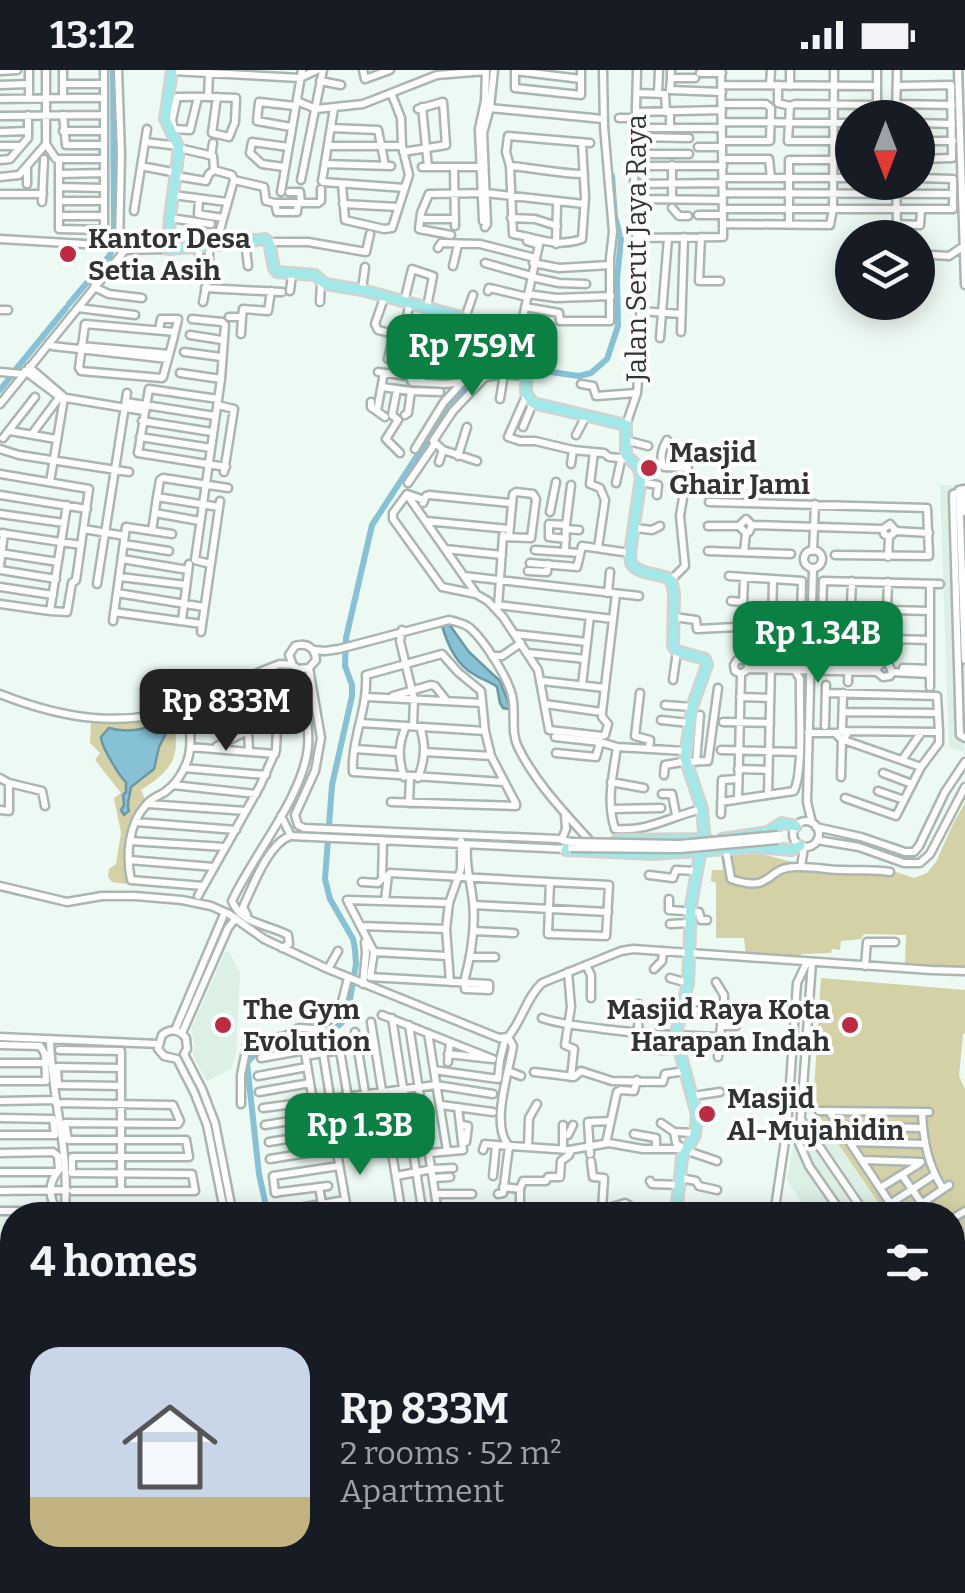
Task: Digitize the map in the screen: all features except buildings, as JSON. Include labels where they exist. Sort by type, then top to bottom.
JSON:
[{"type":"main road","points":[[172,70],[164,119],[179,147],[168,249],[263,238],[269,242],[275,272],[313,274],[329,285],[465,318],[519,341],[526,351],[530,400],[626,425],[626,455],[640,470],[630,560],[635,569],[671,580],[673,646],[707,662],[689,723],[689,758],[702,809],[704,839],[691,917],[688,983],[677,1037],[697,1115],[696,1133],[685,1150],[678,1202]]},
{"type":"main road","points":[[782,824],[797,836],[791,850],[758,847],[640,854],[567,844],[589,840],[704,839],[768,832],[782,824]]},
{"type":"street","points":[[0,71],[17,70]]},
{"type":"street","points":[[28,70],[29,98]]},
{"type":"street","points":[[46,70],[46,144],[58,160],[62,230],[104,230],[104,70]]},
{"type":"street","points":[[63,70],[63,98]]},
{"type":"street","points":[[0,404],[94,287],[118,247],[118,70]]},
{"type":"street","points":[[172,70],[301,74],[320,70],[301,180]]},
{"type":"street","points":[[364,70],[366,78],[390,70]]},
{"type":"street","points":[[292,128],[257,121],[258,102],[316,108],[363,104],[392,95],[437,72],[486,70],[487,108]]},
{"type":"street","points":[[480,244],[480,230],[485,227],[479,126],[487,108],[494,70]]},
{"type":"street","points":[[526,308],[559,313],[560,321],[609,323],[614,232],[603,119],[603,70]]},
{"type":"street","name":"Jalan Serut Jaya Raya","points":[[626,425],[637,393],[641,286],[634,184],[637,70]]},
{"type":"street","points":[[658,93],[659,70]]},
{"type":"street","points":[[771,70],[778,103],[834,104]]},
{"type":"street","points":[[790,70],[790,86]]},
{"type":"street","points":[[635,199],[724,211],[788,225],[830,225],[834,210],[834,70]]},
{"type":"street","points":[[877,70],[878,100]]},
{"type":"street","points":[[896,70],[896,100]]},
{"type":"street","points":[[958,70],[965,285]]},
{"type":"street","points":[[515,71],[581,74],[582,95],[516,88],[515,71]]},
{"type":"street","points":[[636,238],[722,236],[724,211],[722,144],[722,88],[722,72],[698,76],[671,74],[670,90],[722,88],[774,85],[878,86]]},
{"type":"street","points":[[208,97],[209,73]]},
{"type":"street","points":[[234,180],[264,187],[266,201],[275,203],[277,212],[297,212],[300,192],[285,192],[284,167],[301,74]]},
{"type":"street","points":[[320,81],[341,85]]},
{"type":"street","points":[[0,86],[29,84]]},
{"type":"street","points":[[62,84],[104,84]]},
{"type":"street","points":[[896,86],[951,86],[953,157],[935,158]]},
{"type":"street","points":[[637,93],[665,94],[670,128]]},
{"type":"street","points":[[342,184],[345,220],[392,228],[409,174],[401,118],[392,95]]},
{"type":"street","points":[[198,97],[188,131],[174,129],[177,97],[198,97],[218,97],[238,99],[230,136],[212,133],[218,97]]},
{"type":"street","points":[[0,99],[104,98]]},
{"type":"street","points":[[328,146],[403,149],[425,148],[446,145],[443,102],[420,108],[425,148],[426,167],[480,167]]},
{"type":"street","points":[[619,118],[722,107],[768,104],[771,108],[770,141],[698,147]]},
{"type":"street","points":[[935,105],[952,105]]},
{"type":"street","points":[[788,141],[790,106]]},
{"type":"street","points":[[300,203],[320,202],[334,108]]},
{"type":"street","points":[[487,108],[603,119]]},
{"type":"street","points":[[0,160],[10,160],[28,138],[28,115]]},
{"type":"street","points":[[63,115],[66,145],[104,146]]},
{"type":"street","points":[[0,116],[104,115]]},
{"type":"street","points":[[635,132],[770,122],[834,123]]},
{"type":"street","points":[[522,137],[524,124]]},
{"type":"street","points":[[935,124],[952,124]]},
{"type":"street","points":[[325,164],[388,165],[376,129],[331,128]]},
{"type":"street","points":[[134,211],[148,129]]},
{"type":"street","points":[[64,131],[104,131]]},
{"type":"street","points":[[0,132],[28,132]]},
{"type":"street","points":[[635,132],[690,138]]},
{"type":"street","points":[[508,136],[522,137],[586,144],[582,240],[549,244],[514,235],[506,152],[508,136]]},
{"type":"street","points":[[935,141],[953,141]]},
{"type":"street","points":[[145,142],[214,157],[214,170]]},
{"type":"street","points":[[284,167],[261,164],[250,153],[252,142],[288,148]]},
{"type":"street","points":[[776,142],[834,142]]},
{"type":"street","points":[[211,156],[213,143]]},
{"type":"street","points":[[0,177],[16,177],[46,144]]},
{"type":"street","points":[[0,146],[22,146]]},
{"type":"street","points":[[10,146],[13,156]]},
{"type":"street","points":[[482,152],[484,192]]},
{"type":"street","points":[[635,154],[689,154]]},
{"type":"street","points":[[33,159],[104,159]]},
{"type":"street","points":[[0,194],[43,198],[44,159]]},
{"type":"street","points":[[640,166],[769,159],[770,178]]},
{"type":"street","points":[[788,225],[790,160],[834,160]]},
{"type":"street","points":[[672,165],[672,204],[678,216],[688,216]]},
{"type":"street","points":[[26,184],[27,166]]},
{"type":"street","points":[[141,166],[206,181],[214,170],[232,175],[224,218],[200,275],[208,276],[203,302]]},
{"type":"street","points":[[510,166],[539,168],[552,174],[584,174]]},
{"type":"street","points":[[420,219],[455,222],[454,167]]},
{"type":"street","points":[[59,174],[104,173]]},
{"type":"street","points":[[634,184],[834,178]]},
{"type":"street","points":[[724,211],[952,210],[952,179],[935,178]]},
{"type":"street","points":[[322,184],[405,188]]},
{"type":"street","points":[[59,188],[103,188]]},
{"type":"street","points":[[451,235],[420,230],[429,194],[484,192],[584,204]]},
{"type":"street","points":[[698,215],[788,194],[834,194]]},
{"type":"street","points":[[935,194],[954,194]]},
{"type":"street","points":[[172,195],[227,202]]},
{"type":"street","points":[[199,199],[198,214],[224,218]]},
{"type":"street","points":[[896,200],[897,224],[920,225],[920,210]]},
{"type":"street","points":[[59,202],[103,202]]},
{"type":"street","points":[[556,244],[557,202]]},
{"type":"street","points":[[343,204],[398,207]]},
{"type":"street","points":[[59,216],[104,216]]},
{"type":"street","points":[[170,218],[210,224]]},
{"type":"street","points":[[511,218],[534,218],[557,226]]},
{"type":"street","points":[[269,242],[308,242],[366,252],[370,234]]},
{"type":"street","points":[[680,332],[684,237]]},
{"type":"street","points":[[701,237],[699,281],[720,282]]},
{"type":"street","points":[[660,338],[668,238]]},
{"type":"street","points":[[0,240],[168,249]]},
{"type":"street","points":[[245,241],[248,266]]},
{"type":"street","points":[[519,341],[539,244],[527,242]]},
{"type":"street","points":[[438,248],[442,244],[480,244],[560,268],[610,265]]},
{"type":"street","points":[[453,266],[458,245]]},
{"type":"street","points":[[935,255],[949,256],[964,246]]},
{"type":"street","points":[[485,263],[559,282],[586,284]]},
{"type":"street","points":[[362,290],[366,267]]},
{"type":"street","points":[[388,359],[408,302],[412,269],[432,276],[427,307]]},
{"type":"street","points":[[206,288],[286,292],[292,274]]},
{"type":"street","points":[[320,302],[322,281]]},
{"type":"street","points":[[94,287],[109,294],[142,298]]},
{"type":"street","points":[[488,291],[491,288],[556,298],[611,296]]},
{"type":"street","points":[[241,334],[244,308],[268,311],[271,291]]},
{"type":"street","points":[[465,318],[473,295]]},
{"type":"street","points":[[384,298],[375,326],[398,334]]},
{"type":"street","points":[[76,308],[135,315]]},
{"type":"street","points":[[640,312],[681,314]]},
{"type":"street","points":[[229,317],[242,316]]},
{"type":"street","points":[[159,330],[161,319],[224,323],[221,380],[196,560],[210,564]]},
{"type":"street","points":[[175,332],[88,323],[84,326],[79,368],[160,379],[164,377],[175,332],[186,319]]},
{"type":"street","points":[[408,483],[471,382],[478,350],[490,348],[501,333]]},
{"type":"street","points":[[190,334],[222,340]]},
{"type":"street","points":[[422,383],[423,334]]},
{"type":"street","points":[[49,343],[169,356]]},
{"type":"street","points":[[406,352],[410,343],[422,344]]},
{"type":"street","points":[[184,352],[221,357]]},
{"type":"street","points":[[414,448],[442,404],[471,382],[485,376],[526,371]]},
{"type":"street","points":[[0,372],[22,372],[47,384],[62,397],[126,401],[144,408],[215,416]]},
{"type":"street","points":[[376,411],[381,372],[409,376],[412,382],[471,382]]},
{"type":"street","points":[[180,373],[221,380]]},
{"type":"street","points":[[500,400],[504,374]]},
{"type":"street","points":[[434,403],[445,384]]},
{"type":"street","points":[[580,384],[593,386],[596,396],[637,393]]},
{"type":"street","points":[[382,387],[440,392]]},
{"type":"street","points":[[150,388],[234,409],[225,469],[208,463],[138,454],[144,408],[150,388]]},
{"type":"street","points":[[398,390],[392,415],[398,420],[386,439],[400,453]]},
{"type":"street","points":[[405,414],[412,391]]},
{"type":"street","points":[[2,438],[36,397]]},
{"type":"street","points":[[32,434],[62,397]]},
{"type":"street","points":[[50,482],[62,397]]},
{"type":"street","points":[[523,427],[530,400]]},
{"type":"street","points":[[530,400],[508,438],[604,453],[633,462],[616,483]]},
{"type":"street","points":[[97,584],[126,401]]},
{"type":"street","points":[[371,402],[371,407],[385,417]]},
{"type":"street","points":[[576,435],[586,416]]},
{"type":"street","points":[[142,421],[212,432]]},
{"type":"street","points":[[458,456],[467,427]]},
{"type":"street","points":[[8,430],[56,439]]},
{"type":"street","points":[[140,437],[211,448]]},
{"type":"street","points":[[625,440],[648,446]]},
{"type":"street","points":[[668,440],[663,447],[664,466],[688,468],[680,516],[685,566],[671,580]]},
{"type":"street","points":[[434,445],[477,461]]},
{"type":"street","points":[[438,462],[444,450]]},
{"type":"street","points":[[571,464],[573,450]]},
{"type":"street","points":[[0,451],[129,472]]},
{"type":"street","points":[[594,452],[590,484],[600,488],[605,500],[598,548]]},
{"type":"street","points":[[0,474],[90,489]]},
{"type":"street","points":[[152,531],[163,478],[228,488]]},
{"type":"street","points":[[0,604],[66,613],[76,580],[92,479]]},
{"type":"street","points":[[640,482],[658,485],[657,494]]},
{"type":"street","points":[[550,512],[555,485],[571,487],[566,538]]},
{"type":"street","points":[[965,512],[964,489],[960,489],[953,494],[960,735],[965,738]]},
{"type":"street","points":[[959,492],[965,660]]},
{"type":"street","points":[[425,521],[506,533],[531,538],[536,500],[532,493],[513,494],[511,504],[506,533],[502,554],[498,608]]},
{"type":"street","points":[[407,494],[424,500]]},
{"type":"street","points":[[407,494],[476,594]]},
{"type":"street","points":[[407,494],[394,519],[442,587],[476,594],[498,608],[542,681],[547,726],[551,731],[603,736],[608,724],[602,712],[613,619],[610,572]]},
{"type":"street","points":[[0,495],[86,509]]},
{"type":"street","points":[[419,513],[429,495],[511,504]]},
{"type":"street","points":[[158,496],[220,504],[202,628],[182,620],[114,616],[126,527],[172,534]]},
{"type":"street","points":[[709,502],[927,508],[929,556],[836,555]]},
{"type":"street","points":[[744,552],[746,502]]},
{"type":"street","points":[[50,610],[67,504]]},
{"type":"street","points":[[801,867],[797,836],[807,802],[813,568],[822,560],[813,551],[814,504]]},
{"type":"street","points":[[888,556],[889,506]]},
{"type":"street","points":[[155,513],[200,521]]},
{"type":"street","points":[[0,514],[64,524]]},
{"type":"street","points":[[634,528],[652,530],[660,526]]},
{"type":"street","points":[[708,526],[929,533]]},
{"type":"street","points":[[84,529],[169,551]]},
{"type":"street","points":[[534,550],[579,530]]},
{"type":"street","points":[[56,579],[0,568],[2,533],[81,545]]},
{"type":"street","points":[[566,538],[581,549],[630,552]]},
{"type":"street","points":[[445,549],[502,554]]},
{"type":"street","points":[[578,576],[581,549]]},
{"type":"street","points":[[708,551],[792,554]]},
{"type":"street","points":[[1,553],[58,562]]},
{"type":"street","points":[[122,559],[189,567],[182,620]]},
{"type":"street","points":[[529,567],[578,566]]},
{"type":"street","points":[[464,576],[639,596]]},
{"type":"street","points":[[729,576],[802,581],[800,656],[794,667]]},
{"type":"street","points":[[120,577],[186,586]]},
{"type":"street","points":[[738,799],[744,666],[739,631],[744,578]]},
{"type":"street","points":[[768,794],[773,580]]},
{"type":"street","points":[[827,668],[820,656],[822,582],[940,584]]},
{"type":"street","points":[[848,682],[852,582]]},
{"type":"street","points":[[885,668],[888,582]]},
{"type":"street","points":[[930,584],[930,687]]},
{"type":"street","points":[[0,587],[53,595]]},
{"type":"street","points":[[117,593],[204,607]]},
{"type":"street","points":[[731,601],[772,608]]},
{"type":"street","points":[[498,608],[613,619]]},
{"type":"street","points":[[851,609],[930,612]]},
{"type":"street","points":[[582,686],[590,616]]},
{"type":"street","points":[[674,618],[695,619],[697,628],[772,636]]},
{"type":"street","points":[[0,694],[44,711],[90,718],[136,717],[185,709],[280,664],[300,645],[325,651],[449,620],[473,630],[491,656],[511,689],[519,749],[542,786],[589,840]]},
{"type":"street","points":[[402,630],[400,641],[414,700],[413,726],[424,752]]},
{"type":"street","points":[[393,633],[400,641]]},
{"type":"street","points":[[515,634],[587,642]]},
{"type":"street","points":[[850,638],[930,640]]},
{"type":"street","points":[[491,656],[502,656],[521,643]]},
{"type":"street","points":[[314,650],[316,660]]},
{"type":"street","points":[[280,664],[308,668],[325,651]]},
{"type":"street","points":[[673,680],[677,651]]},
{"type":"street","points":[[528,653],[585,659]]},
{"type":"street","points":[[391,802],[514,807],[516,804],[491,756],[481,691],[442,654],[366,675],[367,697],[353,772],[504,782]]},
{"type":"street","points":[[286,950],[288,935],[250,921],[233,906],[233,898],[300,778],[306,758],[308,734],[295,667],[289,655]]},
{"type":"street","points":[[498,667],[502,656]]},
{"type":"street","points":[[744,666],[930,672]]},
{"type":"street","points":[[721,802],[796,789],[800,679],[794,667]]},
{"type":"street","points":[[308,668],[321,738],[316,771],[295,815],[298,825],[311,832]]},
{"type":"street","points":[[542,681],[606,688]]},
{"type":"street","points":[[388,698],[435,686],[447,701]]},
{"type":"street","points":[[555,737],[649,748],[707,762],[718,688]]},
{"type":"street","points":[[825,726],[826,689],[937,696],[939,743],[896,816],[845,798]]},
{"type":"street","points":[[640,692],[635,736],[650,740],[649,748]]},
{"type":"street","points":[[841,777],[844,693]]},
{"type":"street","points":[[190,730],[261,696],[265,696],[276,723],[275,754],[266,775],[198,896]]},
{"type":"street","points":[[367,697],[482,703]]},
{"type":"street","points":[[740,697],[770,698]]},
{"type":"street","points":[[545,704],[602,712]]},
{"type":"street","points":[[665,705],[692,708]]},
{"type":"street","points":[[185,709],[190,747],[184,768],[172,785],[139,814],[128,860],[131,880],[203,886]]},
{"type":"street","points":[[842,712],[938,713]]},
{"type":"street","points":[[689,758],[700,715]]},
{"type":"street","points":[[661,720],[689,723]]},
{"type":"street","points":[[724,722],[770,723]]},
{"type":"street","points":[[214,748],[252,729],[276,723]]},
{"type":"street","points":[[360,723],[485,730]]},
{"type":"street","points":[[410,777],[398,752],[400,738],[413,726]]},
{"type":"street","points":[[248,751],[252,729]]},
{"type":"street","points":[[902,760],[921,732]]},
{"type":"street","points":[[808,735],[939,732]]},
{"type":"street","points":[[841,735],[921,768]]},
{"type":"street","points":[[556,753],[596,757],[600,742]]},
{"type":"street","points":[[190,747],[275,754]]},
{"type":"street","points":[[618,747],[612,782],[614,827],[618,830],[652,827],[702,809]]},
{"type":"street","points":[[355,749],[398,752]]},
{"type":"street","points":[[721,750],[798,752]]},
{"type":"street","points":[[424,752],[491,756]]},
{"type":"street","points":[[409,803],[410,777],[424,752]]},
{"type":"street","points":[[306,758],[318,761]]},
{"type":"street","points":[[664,775],[664,766],[689,758]]},
{"type":"street","points":[[797,836],[806,822],[914,852],[965,762]]},
{"type":"street","points":[[184,768],[266,775]]},
{"type":"street","points":[[738,769],[768,770]]},
{"type":"street","points":[[884,773],[912,784]]},
{"type":"street","points":[[0,778],[9,784],[42,791],[45,806]]},
{"type":"street","points":[[721,814],[722,780],[738,779]]},
{"type":"street","points":[[612,782],[644,788]]},
{"type":"street","points":[[0,810],[9,811],[9,784]]},
{"type":"street","points":[[172,785],[256,794]]},
{"type":"street","points":[[817,840],[920,863],[928,857],[965,787]]},
{"type":"street","points":[[878,790],[904,800]]},
{"type":"street","points":[[662,794],[672,794],[676,816]]},
{"type":"street","points":[[807,802],[817,840]]},
{"type":"street","points":[[146,804],[246,811]]},
{"type":"street","points":[[612,809],[661,808]]},
{"type":"street","points":[[564,812],[567,844]]},
{"type":"street","points":[[280,815],[291,836]]},
{"type":"street","points":[[136,822],[236,830]]},
{"type":"street","points":[[286,950],[293,946],[291,934],[244,911],[252,887],[283,838],[311,832],[465,835],[567,844]]},
{"type":"street","points":[[350,834],[464,845],[680,844],[797,836],[813,845],[817,840]]},
{"type":"street","points":[[450,982],[446,929],[449,904],[461,870],[465,835]]},
{"type":"street","points":[[362,882],[380,882],[383,840]]},
{"type":"street","points":[[130,841],[225,847]]},
{"type":"street","points":[[449,904],[347,900],[374,952],[371,978],[464,982],[471,957],[474,904],[464,845]]},
{"type":"street","points":[[918,848],[928,857]]},
{"type":"street","points":[[726,850],[731,878],[747,884],[767,881],[792,866],[890,872]]},
{"type":"street","points":[[128,860],[214,867]]},
{"type":"street","points":[[649,875],[673,878],[676,870],[698,871]]},
{"type":"street","points":[[386,900],[390,873],[607,884],[610,887],[606,936],[548,934],[550,882]]},
{"type":"street","points":[[242,881],[252,887]]},
{"type":"street","points":[[0,886],[58,901],[162,897],[225,911],[264,939],[328,970],[504,1039],[513,1046],[500,1121],[503,1141],[508,1146]]},
{"type":"street","points":[[669,899],[670,911],[691,917]]},
{"type":"street","points":[[474,904],[608,912]]},
{"type":"street","points":[[179,1032],[225,911]]},
{"type":"street","points":[[670,924],[699,912],[700,919],[706,920]]},
{"type":"street","points":[[179,1032],[236,918]]},
{"type":"street","points":[[360,926],[446,929]]},
{"type":"street","points":[[474,931],[514,933]]},
{"type":"street","points":[[361,983],[364,942]]},
{"type":"street","points":[[865,966],[867,942],[896,942]]},
{"type":"street","points":[[434,1070],[498,1079],[497,1059],[504,1039],[519,1022],[536,988],[624,950],[691,952],[810,967],[965,971]]},
{"type":"street","points":[[654,969],[662,961],[664,951]]},
{"type":"street","points":[[328,970],[338,952]]},
{"type":"street","points":[[374,952],[446,956]]},
{"type":"street","points":[[471,957],[495,957]]},
{"type":"street","points":[[586,965],[592,998]]},
{"type":"street","points":[[776,1202],[787,1127],[796,982],[810,967]]},
{"type":"street","points":[[810,967],[800,1148],[834,1202]]},
{"type":"street","points":[[568,972],[571,1003],[565,1046],[574,1049],[571,1077]]},
{"type":"street","points":[[241,1104],[247,1045],[286,1036],[299,1028],[322,1026],[340,1010],[348,978]]},
{"type":"street","points":[[670,978],[688,983]]},
{"type":"street","points":[[716,982],[724,996],[726,1014],[718,1057]]},
{"type":"street","points":[[668,1002],[726,1014]]},
{"type":"street","points":[[638,1004],[638,1032]]},
{"type":"street","points":[[382,1015],[497,1059]]},
{"type":"street","points":[[392,1018],[421,1202]]},
{"type":"street","points":[[542,1018],[567,1025],[721,1038]]},
{"type":"street","points":[[371,1022],[371,1129]]},
{"type":"street","points":[[409,1025],[437,1202]]},
{"type":"street","points":[[722,1026],[736,1026]]},
{"type":"street","points":[[158,1044],[166,1032],[179,1032]]},
{"type":"street","points":[[179,1032],[188,1043],[181,1056]]},
{"type":"street","points":[[355,1032],[400,1202]]},
{"type":"street","points":[[428,1033],[447,1151]]},
{"type":"street","points":[[0,1038],[158,1044]]},
{"type":"street","points":[[50,1040],[68,1202]]},
{"type":"street","points":[[270,1159],[356,1144],[338,1040]]},
{"type":"street","points":[[450,1042],[448,1058],[497,1059]]},
{"type":"street","points":[[158,1044],[164,1056],[181,1056]]},
{"type":"street","points":[[0,1046],[40,1046],[45,1054],[46,1081],[0,1082]]},
{"type":"street","points":[[645,1048],[680,1049]]},
{"type":"street","points":[[59,1050],[121,1051],[121,1191]]},
{"type":"street","points":[[307,1067],[260,1069],[305,1054],[340,1050]]},
{"type":"street","points":[[323,1053],[346,1200],[334,1202]]},
{"type":"street","points":[[305,1054],[321,1149]]},
{"type":"street","points":[[181,1056],[216,1123],[231,1202]]},
{"type":"street","points":[[0,1063],[45,1063]]},
{"type":"street","points":[[121,1068],[57,1067],[58,1085],[121,1086]]},
{"type":"street","points":[[508,1071],[521,1076]]},
{"type":"street","points":[[534,1072],[575,1077],[580,1071],[612,1080],[663,1082],[665,1074],[686,1071]]},
{"type":"street","points":[[483,1150],[485,1144],[590,1154],[606,1143],[618,1092],[634,1091],[637,1080]]},
{"type":"street","points":[[259,1092],[310,1083]]},
{"type":"street","points":[[264,1108],[436,1084],[493,1094]]},
{"type":"street","points":[[198,1090],[222,1202]]},
{"type":"street","points":[[692,1096],[720,1092]]},
{"type":"street","points":[[743,1097],[789,1097]]},
{"type":"street","points":[[0,1100],[173,1105],[178,1124],[65,1123],[68,1140],[186,1140],[189,1157],[72,1157],[72,1173],[192,1174],[195,1191],[0,1191]]},
{"type":"street","points":[[528,1146],[529,1118],[537,1104]]},
{"type":"street","points":[[440,1105],[493,1112]]},
{"type":"street","points":[[430,1153],[463,1150],[468,1126],[461,1125],[458,1107]]},
{"type":"street","points":[[819,1110],[925,1112],[925,1160],[946,1187],[925,1202]]},
{"type":"street","points":[[829,1111],[889,1202]]},
{"type":"street","points":[[265,1125],[315,1116]]},
{"type":"street","points":[[0,1118],[53,1119],[55,1135],[0,1135]]},
{"type":"street","points":[[801,1120],[857,1202]]},
{"type":"street","points":[[601,1202],[604,1178],[593,1176],[588,1122],[611,1121]]},
{"type":"street","points":[[661,1124],[674,1132],[696,1133]]},
{"type":"street","points":[[520,1202],[523,1180],[560,1176],[561,1161],[569,1156],[563,1125]]},
{"type":"street","points":[[564,1135],[573,1125]]},
{"type":"street","points":[[839,1126],[922,1128]]},
{"type":"street","points":[[674,1132],[677,1144],[685,1150]]},
{"type":"street","points":[[269,1142],[318,1134]]},
{"type":"street","points":[[634,1134],[656,1138],[656,1148]]},
{"type":"street","points":[[850,1142],[924,1144]]},
{"type":"street","points":[[606,1143],[685,1150],[717,1161]]},
{"type":"street","points":[[493,1176],[496,1145]]},
{"type":"street","points":[[508,1146],[500,1191],[520,1189]]},
{"type":"street","points":[[0,1153],[54,1152],[58,1156],[58,1172],[53,1177],[51,1202]]},
{"type":"street","points":[[862,1160],[925,1160]]},
{"type":"street","points":[[880,1188],[925,1160]]},
{"type":"street","points":[[322,1202],[324,1186],[275,1193],[272,1177],[339,1166]]},
{"type":"street","points":[[0,1172],[58,1172]]},
{"type":"street","points":[[396,1176],[451,1173]]},
{"type":"street","points":[[902,1174],[921,1202]]},
{"type":"street","points":[[893,1202],[934,1175]]},
{"type":"street","points":[[650,1181],[696,1181],[699,1186],[718,1190]]},
{"type":"street","points":[[280,1192],[280,1202]]},
{"type":"street","points":[[437,1194],[472,1194]]},
{"type":"shaded area","points":[[940,485],[965,487],[964,752],[949,747]]},
{"type":"shaded area","points":[[172,713],[182,721],[174,725],[174,756],[166,771],[141,790],[145,799],[131,829],[126,884],[112,882],[109,869],[116,864],[121,833],[114,798],[121,793],[95,760],[100,753],[90,743],[91,722],[127,722]]},
{"type":"shaded area","points":[[965,803],[965,969],[905,965],[906,935],[864,934],[861,939],[841,941],[840,950],[798,957],[746,955],[744,938],[716,938],[716,883],[711,881],[712,870],[723,870],[721,855],[762,854],[815,866],[893,871],[914,878],[927,873],[936,862]]},
{"type":"shaded area","points":[[225,952],[229,952],[240,973],[236,1055],[231,1069],[207,1081],[193,1056],[191,1030]]},
{"type":"shaded area","points":[[821,978],[965,990],[959,1076],[965,1089],[965,1202],[878,1202],[813,1107]]},
{"type":"shaded area","points":[[823,1120],[878,1202],[801,1202],[787,1180],[794,1143]]},
{"type":"water","points":[[449,624],[469,652],[500,681],[509,709],[500,703],[497,687],[468,671],[458,660],[442,626]]},
{"type":"water","points":[[160,723],[166,733],[154,769],[131,787],[129,811],[124,815],[121,810],[126,782],[101,737],[109,728],[134,730]]},
{"type":"waterway","points":[[113,70],[114,238]]},
{"type":"waterway","points":[[962,70],[963,138]]},
{"type":"waterway","points":[[265,1202],[247,1063],[259,1049],[307,1041],[338,1026],[347,1017],[356,964],[353,939],[330,899],[325,879],[332,785],[352,696],[345,666],[346,638],[372,525],[447,410],[474,378],[490,369],[530,369],[579,376],[591,373],[607,359],[618,326],[621,239],[612,176]]},
{"type":"waterway","points":[[69,304],[112,249]]},
{"type":"waterway","points":[[17,368],[66,308]]},
{"type":"waterway","points":[[0,390],[12,375]]},
{"type":"place","name":"Kantor Desa Setia Asih","points":[[68,254]]},
{"type":"place","name":"Masjid Ghair Jami","points":[[649,468]]},
{"type":"place","name":"The Gym Evolution","points":[[223,1025]]},
{"type":"place","name":"Masjid Raya Kota Harapan Indah","points":[[850,1025]]},
{"type":"place","name":"Masjid Al-Mujahidin","points":[[707,1114]]}]
